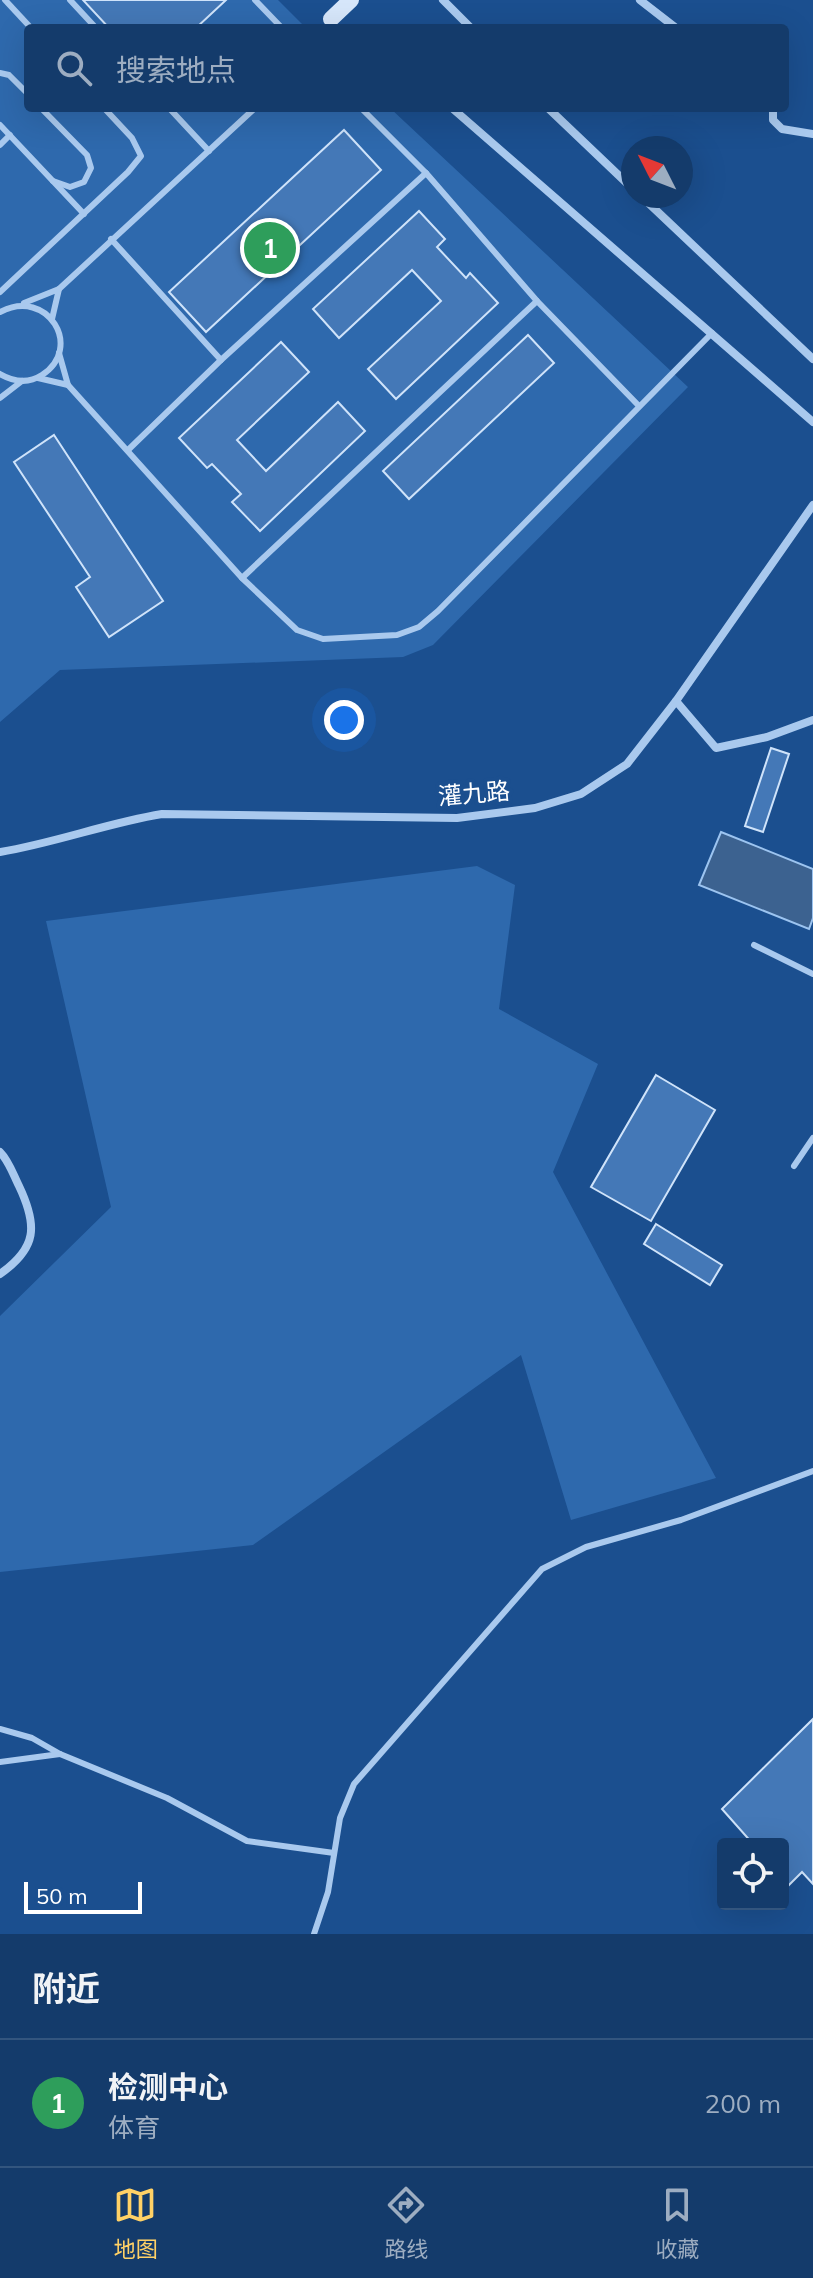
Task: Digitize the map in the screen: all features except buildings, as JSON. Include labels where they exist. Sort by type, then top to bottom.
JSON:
[{"type":"street","points":[[333,24],[351,0]]},
{"type":"street","points":[[443,0],[467,24]]},
{"type":"street","points":[[640,0],[671,24]]},
{"type":"street","points":[[457,112],[813,422]]},
{"type":"street","points":[[552,112],[621,178]]},
{"type":"street","points":[[773,112],[773,120],[782,129],[813,134]]},
{"type":"street","points":[[654,208],[813,359]]},
{"type":"street","name":"灌九路","points":[[0,852],[34,847],[127,820],[162,814],[457,818],[535,808],[581,794],[627,764],[676,701],[813,505]]},
{"type":"street","points":[[676,701],[716,748],[767,737],[813,720]]},
{"type":"street","points":[[0,1152],[6,1158],[26,1200],[33,1231],[20,1260],[0,1274]]},
{"type":"lane","points":[[5,0],[27,24]]},
{"type":"lane","points":[[70,0],[92,24]]},
{"type":"lane","points":[[255,0],[278,24]]},
{"type":"lane","points":[[0,73],[9,75],[24,90]]},
{"type":"lane","points":[[45,112],[87,155],[91,168],[84,182],[70,187],[53,181]]},
{"type":"lane","points":[[0,292],[128,172],[141,156],[132,138],[108,112]]},
{"type":"lane","points":[[173,112],[209,151]]},
{"type":"lane","points":[[0,312],[59,289],[251,112]]},
{"type":"lane","points":[[365,112],[426,173],[537,301],[639,406]]},
{"type":"lane","points":[[0,125],[84,214]]},
{"type":"lane","points":[[0,145],[10,135]]},
{"type":"lane","points":[[128,450],[221,360],[426,173]]},
{"type":"lane","points":[[111,239],[221,360]]},
{"type":"lane","points":[[38,378],[55,362],[59,352],[60,340],[52,319],[59,289]]},
{"type":"lane","points":[[242,578],[537,301]]},
{"type":"lane","points":[[22,304],[33,306],[52,319]]},
{"type":"lane","points":[[59,352],[68,385],[242,578],[297,630],[323,639],[397,635],[419,627],[712,333]]},
{"type":"lane","points":[[0,374],[22,381]]},
{"type":"lane","points":[[0,398],[22,381],[38,378],[68,385]]},
{"type":"lane","points":[[754,945],[813,974]]},
{"type":"lane","points":[[794,1166],[813,1138]]},
{"type":"lane","points":[[314,1934],[328,1892],[340,1818],[354,1784],[542,1569],[586,1547],[681,1520],[813,1471]]},
{"type":"lane","points":[[0,1729],[32,1738],[60,1754],[167,1798],[247,1841],[334,1853]]},
{"type":"lane","points":[[0,1762],[60,1754]]},
{"type":"shaded area","points":[[0,0],[278,0],[302,24],[24,24],[24,112],[394,112],[688,387],[433,645],[403,657],[60,670],[0,722]]},
{"type":"shaded area","points":[[721,832],[813,869],[813,918],[809,929],[699,885]]},
{"type":"shaded area","points":[[477,866],[515,885],[499,1009],[598,1064],[553,1172],[716,1478],[571,1520],[521,1355],[253,1545],[0,1572],[0,1316],[111,1207],[46,921]]},
{"type":"place","name":"检测中心","points":[[270,248]]}]
